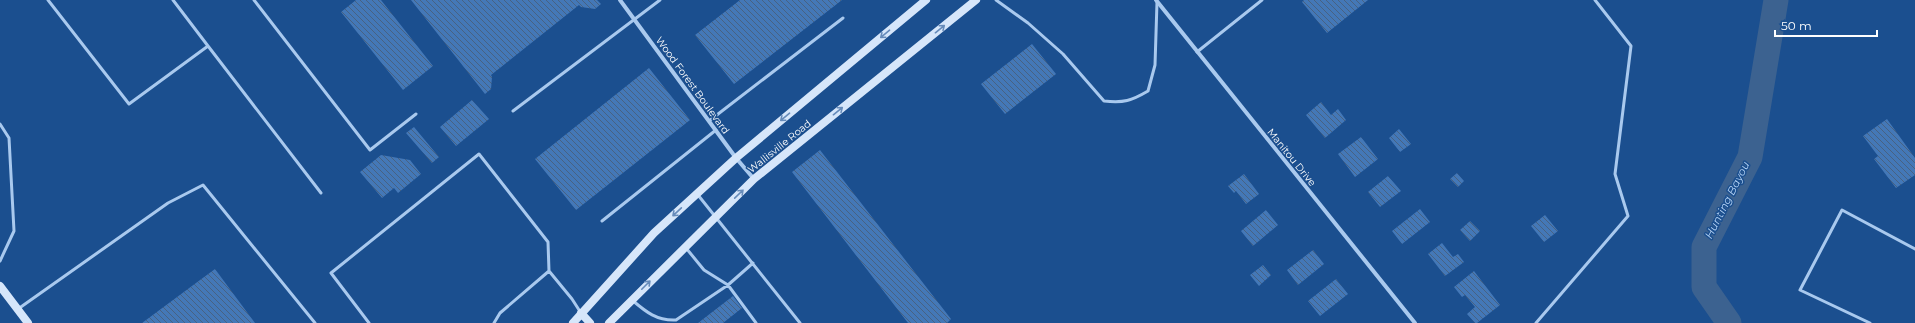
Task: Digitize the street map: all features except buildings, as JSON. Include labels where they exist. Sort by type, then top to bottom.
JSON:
[{"type":"main road","name":"Wallisville Road","points":[[572,323],[654,233],[696,194],[736,158],[926,0]]},
{"type":"main road","name":"Wallisville Road","points":[[609,323],[754,179],[976,0]]},
{"type":"main road","points":[[0,286],[28,323]]},
{"type":"main road","points":[[581,313],[590,323]]},
{"type":"street","name":"Wood Forest Boulevard","points":[[620,0],[736,158],[754,179]]},
{"type":"street","name":"Manitou Drive","points":[[1156,1],[1415,323]]},
{"type":"lane","points":[[48,0],[129,104],[208,46]]},
{"type":"lane","points":[[173,0],[321,192]]},
{"type":"lane","points":[[254,0],[370,150],[416,114]]},
{"type":"lane","points":[[513,111],[660,0]]},
{"type":"lane","points":[[996,0],[1028,23],[1063,54],[1104,101],[1119,103],[1132,101],[1148,91],[1155,65],[1156,1]]},
{"type":"lane","points":[[1197,52],[1262,0]]},
{"type":"lane","points":[[1536,323],[1628,216],[1615,174],[1631,46],[1595,0]]},
{"type":"lane","points":[[709,121],[843,18]]},
{"type":"lane","points":[[0,124],[9,138],[14,231],[0,261]]},
{"type":"lane","points":[[602,221],[716,130]]},
{"type":"lane","points":[[369,323],[331,273],[479,154],[548,242],[549,271],[572,299],[581,313]]},
{"type":"lane","points":[[18,309],[168,203],[203,185],[315,323]]},
{"type":"lane","points":[[696,194],[716,216],[800,323]]},
{"type":"lane","points":[[1870,323],[1800,290],[1842,210],[1915,249]]},
{"type":"lane","points":[[685,246],[704,270],[728,285],[756,323]]},
{"type":"lane","points":[[632,300],[652,316],[666,321],[676,320],[728,285],[753,263]]},
{"type":"lane","points":[[494,323],[500,313],[549,271]]},
{"type":"waterway","name":"Hunting Bayou","points":[[1729,323],[1704,287],[1704,247],[1750,157],[1776,0]]}]
